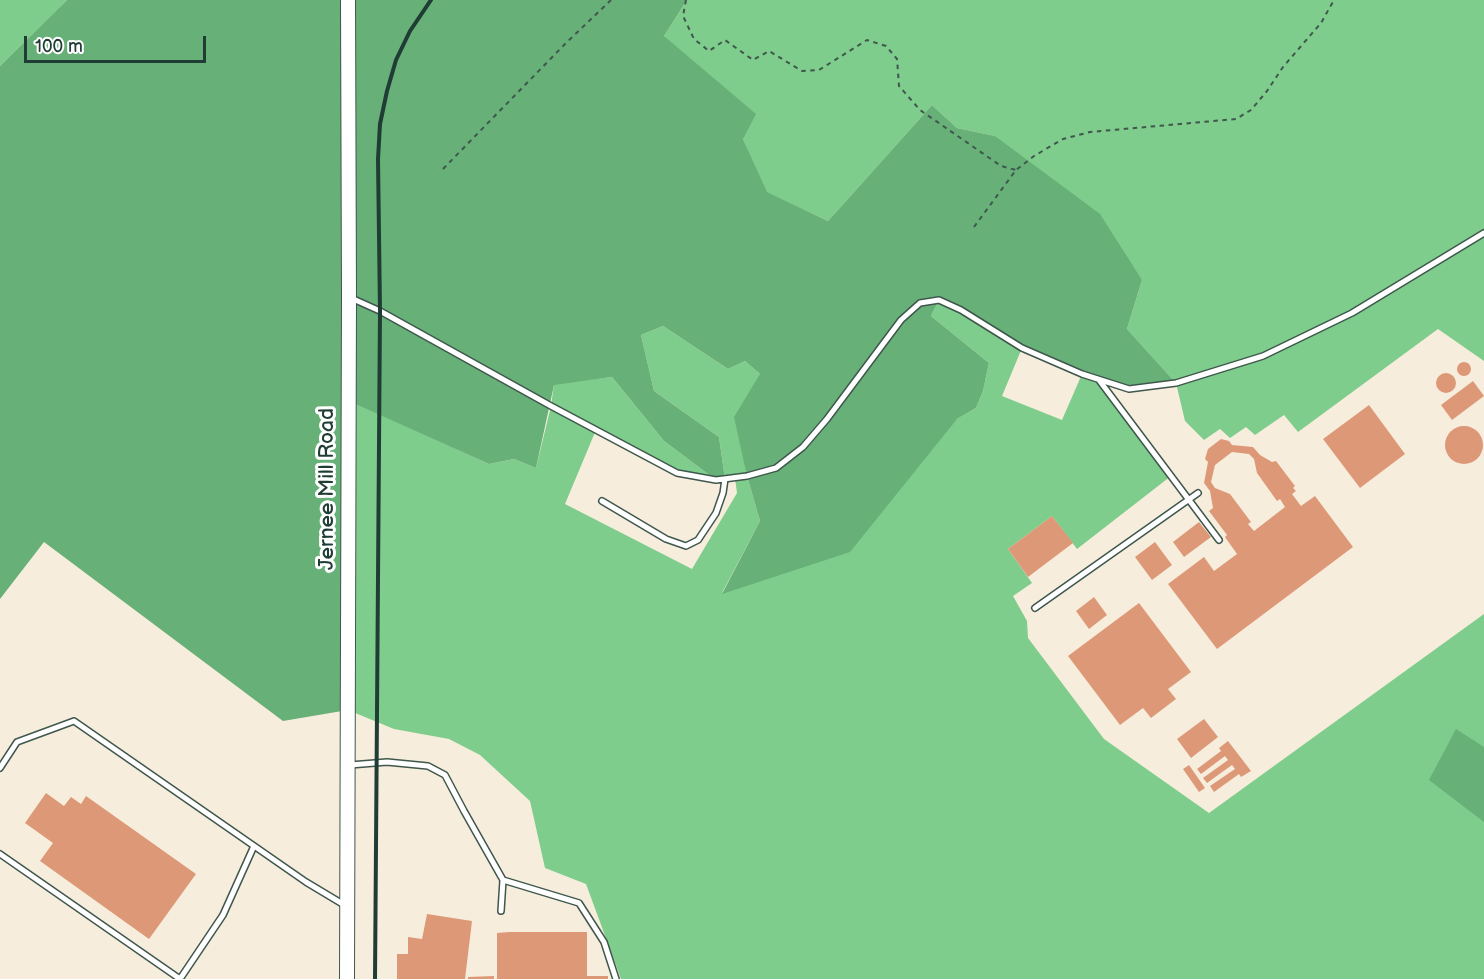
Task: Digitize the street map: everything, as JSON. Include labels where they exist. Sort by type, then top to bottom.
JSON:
[{"type":"street","name":"Jernee Mill Road","points":[[347,979],[350,297],[348,0]]},
{"type":"lane","points":[[350,297],[380,311],[550,406],[677,473],[716,480],[747,476],[776,468],[803,447],[827,419],[901,320],[920,303],[939,300],[961,310],[1022,348],[1129,389],[1176,383],[1263,356],[1352,313],[1484,234]]},
{"type":"lane","points":[[1098,379],[1219,540]]},
{"type":"lane","points":[[602,501],[666,540],[686,546],[698,540],[716,513],[725,479]]},
{"type":"lane","points":[[1035,608],[1198,493]]},
{"type":"lane","points":[[0,768],[17,742],[74,721],[306,882],[347,906]]},
{"type":"lane","points":[[348,765],[387,762],[428,766],[445,775],[503,880],[501,910]]},
{"type":"lane","points":[[0,854],[180,979],[223,915],[254,846]]},
{"type":"lane","points":[[503,880],[579,903],[603,942],[615,979]]},
{"type":"path","points":[[443,169],[565,44],[612,0]]},
{"type":"path","points":[[686,0],[683,16],[694,39],[709,51],[725,40],[753,60],[769,51],[802,71],[819,70],[867,40],[886,46],[897,59],[899,86],[920,110],[1001,166],[1016,170]]},
{"type":"path","points":[[974,227],[1016,170],[1063,139],[1090,132],[1236,119],[1251,110],[1283,67],[1321,23],[1334,0]]},
{"type":"green space","points":[[0,0],[67,0],[0,66]]},
{"type":"green space","points":[[67,0],[687,0],[664,36],[756,114],[743,139],[767,192],[828,221],[932,105],[957,128],[995,136],[1100,214],[1142,280],[1127,329],[1176,383],[1129,389],[1022,348],[939,300],[931,316],[989,363],[983,391],[976,408],[957,419],[850,552],[722,594],[760,521],[734,417],[760,374],[745,361],[728,369],[663,326],[641,335],[654,391],[719,437],[725,479],[716,480],[664,441],[612,377],[554,385],[536,468],[514,459],[489,464],[349,401],[348,710],[283,721],[44,542],[0,599],[0,66]]},
{"type":"green space","points":[[687,0],[1484,0],[1484,361],[1438,329],[1298,432],[1284,415],[1255,435],[1246,427],[1230,438],[1220,429],[1204,440],[1185,421],[1176,383],[1127,329],[1142,280],[995,136],[957,128],[932,105],[828,221],[766,192],[743,139],[664,36]]},
{"type":"green space","points":[[939,300],[1022,348],[1002,396],[1062,420],[1082,374],[1098,379],[1171,476],[1077,549],[1052,516],[1008,549],[1032,583],[1013,596],[1027,621],[1028,638],[1104,739],[1209,813],[1484,614],[1484,979],[621,979],[586,884],[545,868],[530,801],[480,755],[449,739],[394,729],[348,710],[349,400],[489,464],[514,459],[536,468],[554,384],[612,377],[664,441],[716,480],[677,473],[596,430],[565,504],[692,569],[737,493],[735,478],[725,479],[719,437],[654,391],[641,335],[663,326],[728,369],[745,361],[760,374],[747,476],[760,521],[722,593],[957,419],[976,408],[983,391],[989,363],[931,316]]},
{"type":"green space","points":[[1456,729],[1484,747],[1484,822],[1429,780]]},
{"type":"building","points":[[1464,362],[1469,364],[1471,369],[1469,374],[1464,376],[1459,374],[1457,369],[1459,364]]},
{"type":"building","points":[[1446,373],[1453,376],[1456,383],[1453,390],[1446,393],[1439,390],[1436,383],[1439,376]]},
{"type":"building","points":[[1473,381],[1484,396],[1452,420],[1441,405]]},
{"type":"building","points":[[1369,405],[1405,454],[1360,488],[1323,439]]},
{"type":"building","points":[[1464,426],[1478,431],[1483,445],[1478,459],[1464,464],[1450,459],[1445,445],[1450,431]]},
{"type":"building","points":[[1221,439],[1229,441],[1232,445],[1253,447],[1260,455],[1272,462],[1276,461],[1295,486],[1293,488],[1296,491],[1292,494],[1301,506],[1315,496],[1353,547],[1217,649],[1168,584],[1204,557],[1214,571],[1237,554],[1225,537],[1227,535],[1209,511],[1213,508],[1210,491],[1204,483],[1208,462],[1205,459],[1208,449]],"holes":[[[1232,452],[1249,454],[1254,459],[1257,473],[1277,501],[1280,499],[1285,507],[1254,531],[1248,524],[1251,522],[1230,494],[1215,488],[1211,482],[1215,465]]]},
{"type":"building","points":[[1052,516],[1073,543],[1028,577],[1008,549]]},
{"type":"building","points":[[1199,522],[1211,537],[1184,557],[1173,542]]},
{"type":"building","points":[[1155,542],[1172,565],[1152,580],[1135,557]]},
{"type":"building","points":[[1094,597],[1107,615],[1089,629],[1076,611]]},
{"type":"building","points":[[1139,603],[1191,672],[1168,689],[1176,699],[1151,718],[1143,708],[1120,725],[1068,656]]},
{"type":"building","points":[[1204,719],[1218,737],[1191,758],[1177,739]]},
{"type":"building","points":[[1228,741],[1251,771],[1241,777],[1239,774],[1214,792],[1210,786],[1235,769],[1232,765],[1207,783],[1203,778],[1228,760],[1225,756],[1201,774],[1197,769],[1221,751],[1219,748]]},
{"type":"building","points":[[1189,765],[1205,788],[1199,792],[1183,769]]},
{"type":"building","points":[[46,793],[64,806],[71,797],[81,804],[86,796],[196,874],[149,939],[40,861],[53,843],[25,823]]},
{"type":"building","points":[[427,914],[472,921],[465,979],[397,979],[397,954],[408,954],[408,937],[422,939]]},
{"type":"building","points":[[587,932],[587,976],[608,976],[608,979],[497,979],[497,933]]},
{"type":"building","points":[[494,976],[494,979],[468,979],[468,977]]},
{"type":"railway","points":[[375,979],[380,124],[396,60],[410,31],[431,0]]}]
